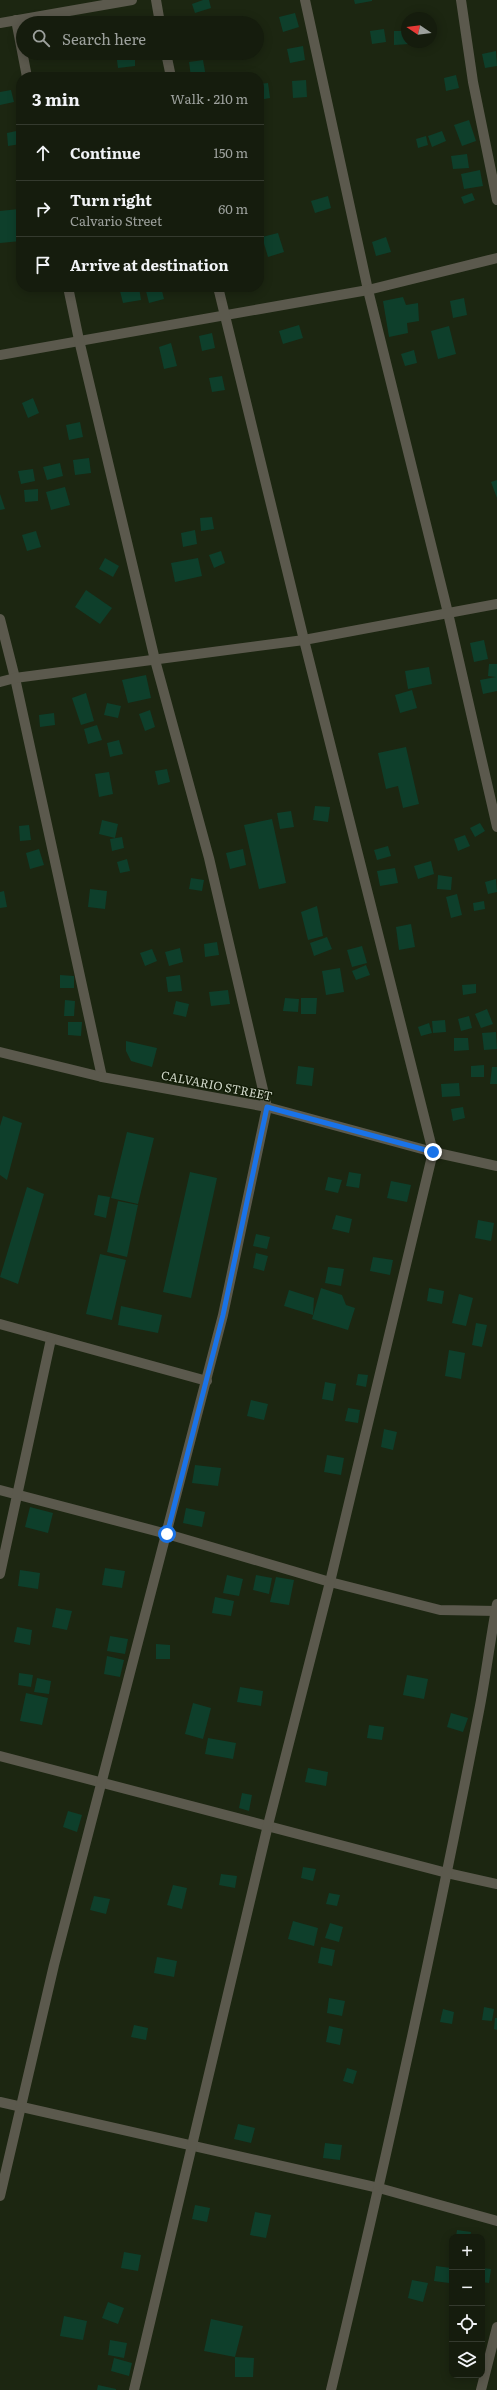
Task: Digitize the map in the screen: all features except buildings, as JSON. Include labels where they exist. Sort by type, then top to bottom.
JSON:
[{"type":"street","points":[[36,16],[99,3],[132,0]]},
{"type":"street","points":[[156,0],[159,16]]},
{"type":"street","points":[[305,0],[368,290],[448,613],[497,827]]},
{"type":"street","points":[[461,0],[473,82],[497,200]]},
{"type":"street","points":[[0,23],[16,20]]},
{"type":"street","points":[[24,60],[26,72]]},
{"type":"street","points":[[167,60],[170,72]]},
{"type":"street","points":[[0,355],[225,314],[368,290],[497,258]]},
{"type":"street","points":[[0,2196],[22,2108],[54,1966],[207,1381],[223,1315],[267,1107],[209,858],[155,660],[79,340],[69,292]]},
{"type":"street","points":[[134,2390],[268,1825],[330,1582],[433,1152],[304,640],[219,292]]},
{"type":"street","points":[[0,682],[15,678],[304,640],[497,604]]},
{"type":"street","points":[[0,619],[15,678],[102,1077]]},
{"type":"street","name":"CALVARIO STREET","points":[[0,1052],[102,1077],[267,1107],[433,1152],[497,1166]]},
{"type":"street","points":[[0,1324],[207,1381]]},
{"type":"street","points":[[0,1574],[52,1339]]},
{"type":"street","points":[[0,1490],[167,1534],[330,1582],[440,1610],[497,1608],[480,1708],[447,1873],[380,2188],[331,2390]]},
{"type":"street","points":[[0,1756],[447,1873],[497,1884]]},
{"type":"street","points":[[0,2102],[192,2147],[380,2188],[497,2221]]},
{"type":"street","points":[[481,2390],[497,2327]]},
{"type":"route","points":[[167,1534],[223,1315],[267,1107],[433,1152]]}]
